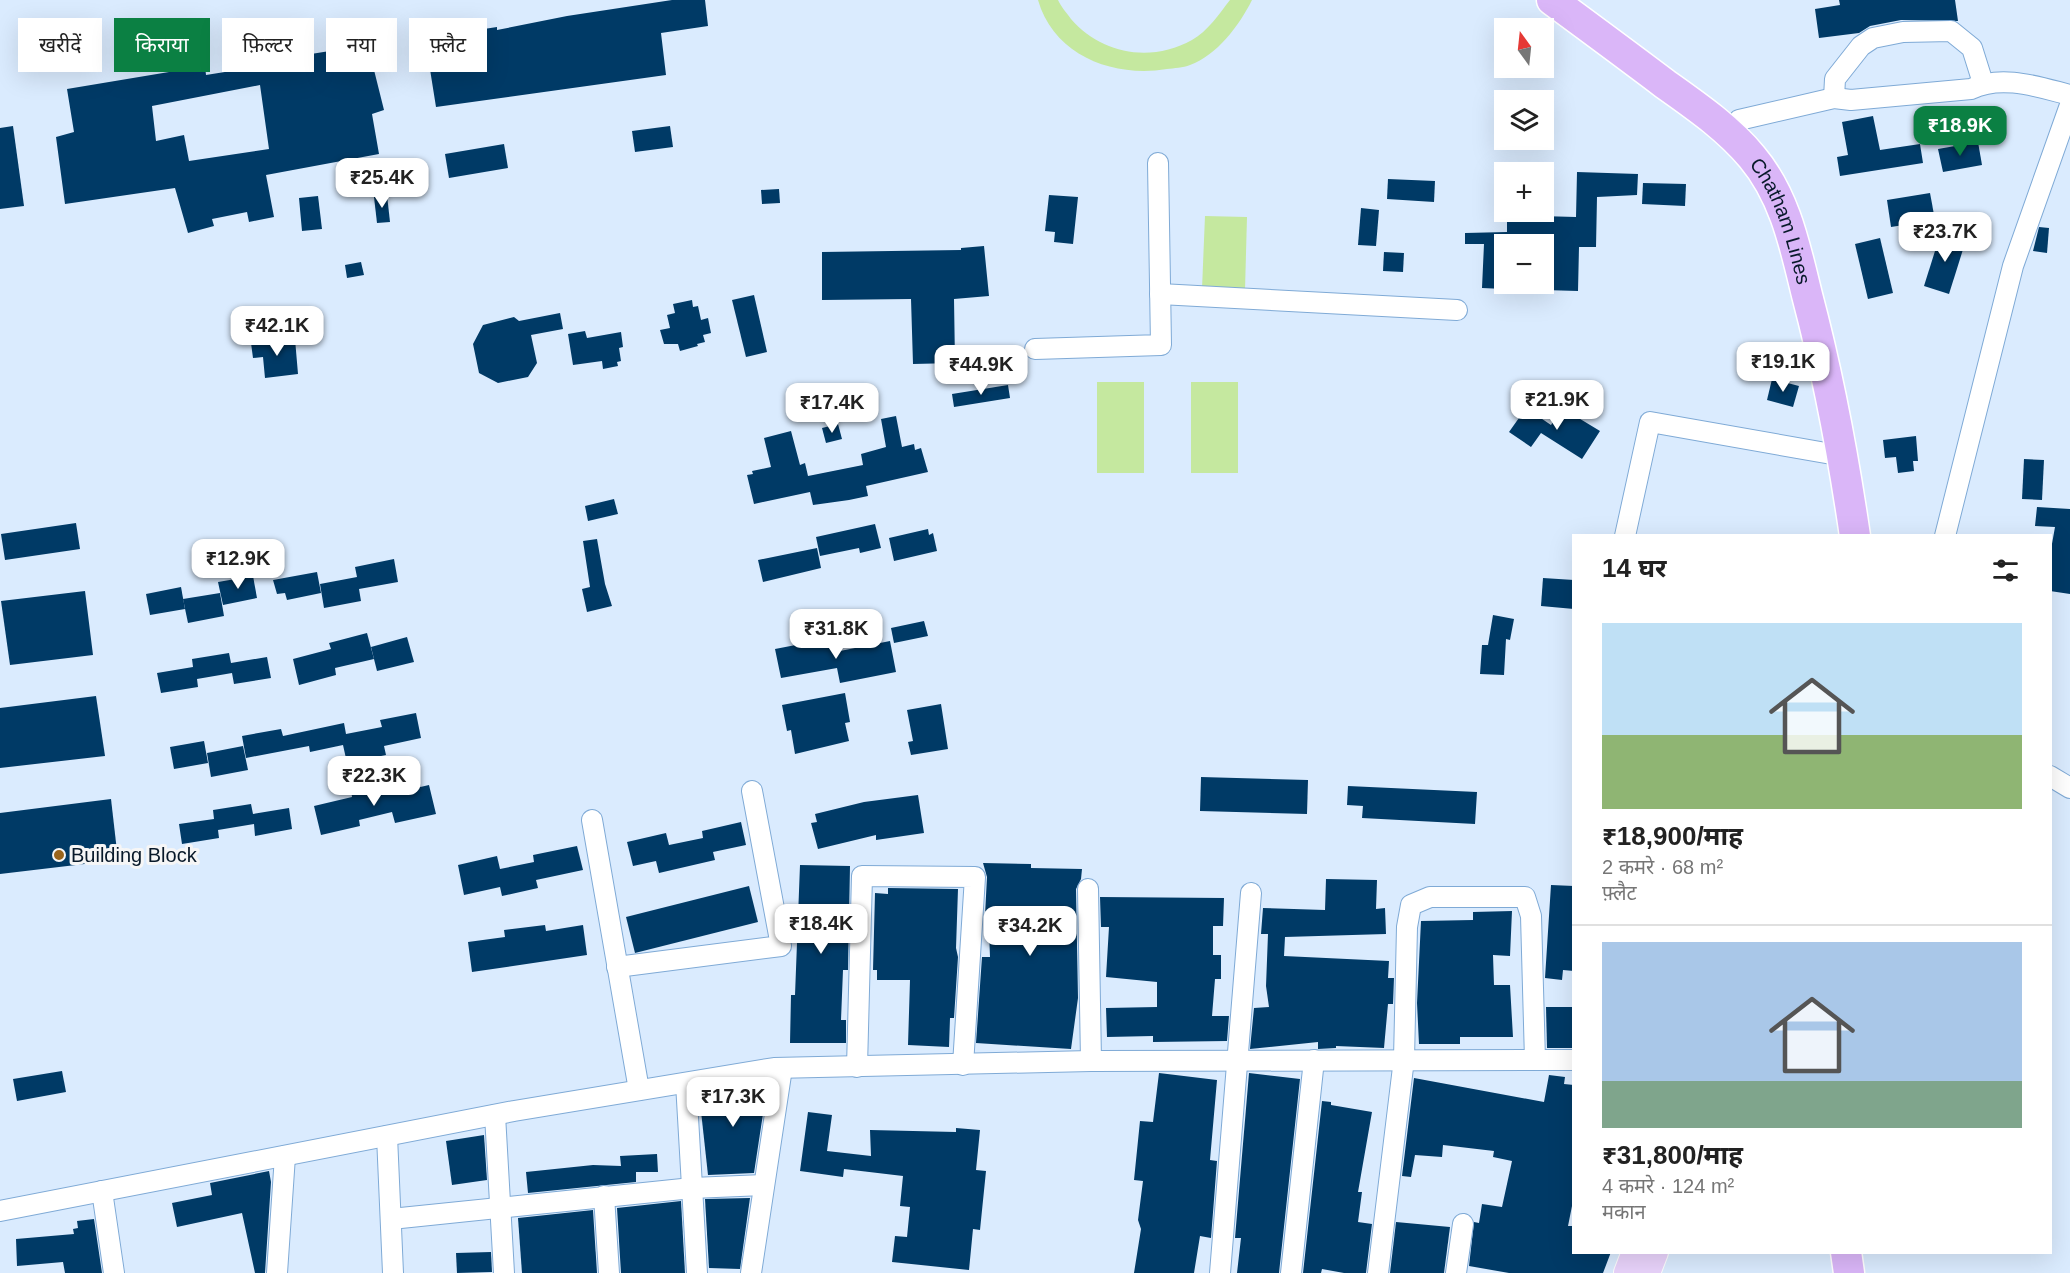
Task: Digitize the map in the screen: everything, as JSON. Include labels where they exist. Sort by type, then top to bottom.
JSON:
[{"type":"highway","name":"Chatham Lines","points":[[1552,0],[1706,114],[1751,155],[1769,178],[1783,206],[1823,356],[1843,456],[1855,534]]},
{"type":"highway","name":"Chatham Lines","points":[[1582,0],[1739,120],[1773,156],[1790,182],[1799,204],[1845,373],[1874,534]]},
{"type":"highway","points":[[1846,1254],[1849,1273]]},
{"type":"highway","points":[[1862,1254],[1864,1273]]},
{"type":"main road","points":[[1627,1273],[1634,1254]]},
{"type":"main road","points":[[1647,1273],[1654,1254]]},
{"type":"street","points":[[1834,98],[1835,79],[1861,46],[1873,38],[1903,32],[1951,31],[1972,48],[1983,83]]},
{"type":"street","points":[[1739,120],[1834,98],[1851,100],[1971,89],[1983,83],[2020,83],[2070,95]]},
{"type":"street","points":[[1946,534],[2013,266],[2070,105]]},
{"type":"street","points":[[1035,349],[1161,345],[1158,163]]},
{"type":"street","points":[[1160,294],[1457,310]]},
{"type":"street","points":[[1625,534],[1650,422],[1843,456]]},
{"type":"street","points":[[2052,775],[2070,769]]},
{"type":"street","points":[[2052,777],[2070,788]]},
{"type":"street","points":[[617,967],[780,946],[752,791]]},
{"type":"street","points":[[591,820],[639,1090]]},
{"type":"street","points":[[856,1067],[862,876],[975,877],[963,1065]]},
{"type":"street","points":[[1088,889],[1091,1061]]},
{"type":"street","points":[[1220,1273],[1251,893]]},
{"type":"street","points":[[1378,1273],[1404,1059],[1407,927],[1411,906],[1430,897],[1525,897],[1531,915],[1535,1060]]},
{"type":"street","points":[[1291,1273],[1314,1060]]},
{"type":"street","points":[[0,1211],[495,1115],[782,1068],[1091,1061],[1572,1060]]},
{"type":"street","points":[[731,1273],[751,1271],[782,1068]]},
{"type":"street","points":[[686,1083],[697,1273]]},
{"type":"street","points":[[495,1115],[504,1273]]},
{"type":"street","points":[[387,1136],[393,1273]]},
{"type":"street","points":[[277,1273],[285,1156]]},
{"type":"street","points":[[391,1219],[604,1196],[692,1188],[764,1185]]},
{"type":"street","points":[[102,1191],[114,1273]]},
{"type":"street","points":[[604,1196],[609,1273]]},
{"type":"street","points":[[1456,1273],[1463,1224]]},
{"type":"green space","points":[[1038,0],[1058,0],[1071,19],[1097,40],[1112,47],[1144,53],[1176,47],[1192,40],[1208,27],[1230,0],[1252,0],[1234,29],[1209,54],[1187,66],[1147,71],[1107,66],[1072,49],[1057,36]]},
{"type":"green space","points":[[1205,216],[1247,217],[1245,290],[1202,289]]},
{"type":"green space","points":[[1097,382],[1144,382],[1144,473],[1097,473]]},
{"type":"green space","points":[[1191,382],[1238,382],[1238,473],[1191,473]]},
{"type":"building","points":[[672,0],[705,0],[708,26],[661,33],[666,75],[436,107],[430,72],[487,72],[487,29],[497,27],[497,30],[567,16]]},
{"type":"building","points":[[1839,0],[1955,0],[1958,21],[1901,20],[1870,26],[1859,33],[1819,38],[1815,9],[1840,5]]},
{"type":"building","points":[[326,52],[326,72],[374,72],[384,110],[372,114],[379,154],[266,175],[274,217],[249,222],[247,212],[212,219],[214,226],[188,233],[175,188],[65,204],[56,137],[74,132],[67,89],[169,72],[206,72],[206,75],[225,72],[314,72],[314,54]],"holes":[[[260,85],[269,149],[189,161],[184,135],[156,141],[152,106]]]},
{"type":"building","points":[[1873,116],[1880,150],[1920,144],[1923,163],[1840,176],[1837,157],[1848,155],[1842,122]]},
{"type":"building","points":[[13,126],[24,206],[0,209],[0,128]]},
{"type":"building","points":[[670,126],[673,147],[635,152],[632,131]]},
{"type":"building","points":[[1978,142],[1982,165],[1943,172],[1938,149]]},
{"type":"building","points":[[504,144],[508,168],[449,178],[445,154]]},
{"type":"building","points":[[1577,172],[1638,174],[1637,195],[1597,197],[1596,247],[1579,247],[1578,291],[1554,290],[1554,234],[1494,234],[1494,289],[1482,288],[1484,244],[1465,244],[1465,233],[1507,232],[1507,222],[1554,222],[1554,216],[1576,217]]},
{"type":"building","points":[[1388,179],[1435,181],[1434,202],[1387,199]]},
{"type":"building","points":[[1643,183],[1686,184],[1685,206],[1642,204]]},
{"type":"building","points":[[779,189],[780,203],[762,204],[761,190]]},
{"type":"building","points":[[1930,193],[1935,220],[1891,227],[1887,200]]},
{"type":"building","points":[[387,195],[390,222],[377,223],[374,197]]},
{"type":"building","points":[[1049,195],[1078,197],[1073,244],[1054,242],[1055,232],[1045,231]]},
{"type":"building","points":[[318,196],[322,229],[302,231],[299,198]]},
{"type":"building","points":[[1361,208],[1379,210],[1376,246],[1358,245]]},
{"type":"building","points":[[2039,227],[2049,228],[2047,253],[2033,251]]},
{"type":"building","points":[[1941,232],[1966,240],[1949,294],[1924,286]]},
{"type":"building","points":[[1880,238],[1893,293],[1868,299],[1855,244]]},
{"type":"building","points":[[984,246],[989,296],[954,299],[955,363],[913,364],[911,299],[822,300],[822,252],[961,250],[961,248]]},
{"type":"building","points":[[1384,252],[1404,253],[1403,272],[1383,271]]},
{"type":"building","points":[[361,262],[364,275],[347,278],[345,265]]},
{"type":"building","points":[[754,295],[767,352],[746,357],[732,300]]},
{"type":"building","points":[[692,300],[693,307],[698,306],[701,320],[708,318],[711,333],[703,335],[705,342],[680,351],[678,344],[664,344],[660,330],[670,328],[667,315],[675,313],[673,304]]},
{"type":"building","points":[[560,313],[563,329],[531,335],[537,363],[528,377],[498,383],[479,373],[473,344],[483,325],[514,317],[519,321]]},
{"type":"building","points":[[585,331],[587,338],[621,332],[623,347],[619,348],[621,361],[617,362],[618,366],[603,369],[602,361],[573,365],[568,334]]},
{"type":"building","points":[[295,339],[298,374],[265,378],[263,357],[253,358],[251,343]]},
{"type":"building","points":[[1772,379],[1799,386],[1793,407],[1767,400]]},
{"type":"building","points":[[1008,385],[1010,398],[954,407],[952,394]]},
{"type":"building","points":[[1526,408],[1551,425],[1562,408],[1600,431],[1582,459],[1541,433],[1531,447],[1509,432]]},
{"type":"building","points":[[896,416],[902,447],[914,444],[915,450],[921,448],[928,472],[866,486],[868,496],[849,500],[813,505],[810,492],[754,504],[747,475],[753,474],[752,471],[771,467],[764,438],[791,431],[800,465],[805,463],[808,476],[863,465],[861,454],[886,447],[881,419]]},
{"type":"building","points":[[838,424],[842,439],[826,443],[822,428]]},
{"type":"building","points":[[1916,436],[1918,461],[1913,461],[1914,471],[1898,473],[1896,457],[1885,458],[1883,440]]},
{"type":"building","points":[[2024,459],[2044,460],[2042,500],[2022,499]]},
{"type":"building","points":[[614,499],[618,514],[588,521],[585,506]]},
{"type":"building","points":[[2037,507],[2070,509],[2070,594],[2052,591],[2052,544],[2055,527],[2035,526]]},
{"type":"building","points":[[76,523],[80,549],[5,560],[1,534]]},
{"type":"building","points":[[875,524],[881,548],[860,553],[859,548],[820,556],[816,537]]},
{"type":"building","points":[[928,529],[929,535],[933,533],[937,551],[894,561],[889,538]]},
{"type":"building","points":[[597,539],[605,584],[612,606],[587,612],[582,589],[590,587],[583,541]]},
{"type":"building","points":[[817,548],[821,568],[763,582],[758,560]]},
{"type":"building","points":[[394,559],[398,582],[359,589],[361,601],[324,608],[320,584],[357,577],[355,567]]},
{"type":"building","points":[[317,572],[321,593],[287,600],[285,593],[277,594],[273,580]]},
{"type":"building","points":[[253,576],[257,598],[223,605],[218,582]]},
{"type":"building","points":[[1543,578],[1572,580],[1572,609],[1541,606]]},
{"type":"building","points":[[181,587],[185,609],[150,615],[146,594]]},
{"type":"building","points":[[85,591],[93,655],[10,665],[1,601]]},
{"type":"building","points":[[220,593],[224,616],[188,623],[183,599]]},
{"type":"building","points":[[1493,615],[1514,619],[1510,640],[1506,639],[1504,675],[1480,674],[1482,645],[1488,645]]},
{"type":"building","points":[[924,621],[928,636],[894,643],[891,628]]},
{"type":"building","points":[[367,633],[374,659],[335,668],[336,675],[299,685],[293,659],[331,649],[329,643]]},
{"type":"building","points":[[407,637],[414,662],[377,671],[371,647]]},
{"type":"building","points":[[832,638],[835,652],[890,641],[896,672],[840,683],[837,668],[781,678],[775,649]]},
{"type":"building","points":[[229,653],[231,663],[267,657],[271,678],[234,684],[232,673],[197,679],[198,687],[161,693],[157,673],[193,667],[192,659]]},
{"type":"building","points":[[845,693],[850,722],[845,723],[849,741],[795,754],[791,730],[787,731],[782,705]]},
{"type":"building","points":[[96,696],[105,756],[0,768],[0,708]]},
{"type":"building","points":[[941,704],[948,749],[911,755],[908,742],[913,741],[907,710]]},
{"type":"building","points":[[416,713],[421,738],[384,746],[386,755],[347,763],[343,745],[310,752],[309,746],[246,758],[242,736],[281,729],[283,736],[344,723],[346,734],[382,727],[380,720]]},
{"type":"building","points":[[204,741],[208,763],[174,769],[170,747]]},
{"type":"building","points":[[243,746],[248,770],[211,777],[207,753]]},
{"type":"building","points":[[1201,777],[1308,780],[1307,814],[1200,811]]},
{"type":"building","points":[[387,782],[390,794],[429,785],[436,814],[395,823],[392,812],[359,820],[360,826],[321,835],[314,806],[352,797],[351,790]]},
{"type":"building","points":[[1348,786],[1477,792],[1475,824],[1362,818],[1363,806],[1347,805]]},
{"type":"building","points":[[918,795],[924,833],[876,840],[876,835],[818,849],[811,823],[817,822],[815,814],[864,802]]},
{"type":"building","points":[[111,799],[118,860],[0,874],[0,813]]},
{"type":"building","points":[[251,804],[253,814],[289,808],[292,829],[255,836],[254,824],[218,830],[219,838],[182,844],[179,824],[214,819],[213,810]]},
{"type":"building","points":[[741,822],[746,845],[713,852],[715,860],[659,873],[656,861],[633,866],[627,842],[666,833],[669,845],[703,838],[702,831]]},
{"type":"building","points":[[577,846],[583,870],[536,880],[538,888],[502,896],[500,887],[464,895],[458,865],[497,856],[500,869],[534,862],[533,855]]},
{"type":"building","points":[[983,863],[1031,864],[1031,868],[1082,869],[1081,879],[1076,889],[1078,998],[1071,1049],[976,1043],[982,957],[990,957],[989,931],[986,931],[985,915],[987,877]]},
{"type":"building","points":[[800,865],[850,866],[848,970],[843,970],[841,1020],[846,1020],[846,1043],[790,1043],[791,995],[795,995]]},
{"type":"building","points":[[1326,879],[1377,880],[1376,909],[1385,908],[1386,934],[1285,937],[1284,956],[1389,961],[1388,978],[1394,978],[1393,1004],[1388,1004],[1384,1048],[1336,1046],[1336,1048],[1318,1049],[1318,1042],[1250,1049],[1254,1008],[1269,1007],[1266,986],[1268,934],[1261,934],[1263,908],[1325,910]]},
{"type":"building","points":[[1551,885],[1572,886],[1572,971],[1563,970],[1562,980],[1545,978]]},
{"type":"building","points":[[749,886],[758,922],[635,953],[626,917]]},
{"type":"building","points":[[888,888],[958,889],[956,948],[958,957],[954,1018],[950,1018],[949,1047],[908,1045],[910,980],[877,980],[877,970],[873,970],[875,893],[888,894]]},
{"type":"building","points":[[1100,897],[1224,898],[1223,926],[1213,926],[1213,955],[1221,955],[1221,979],[1215,979],[1212,1016],[1229,1016],[1227,1041],[1153,1042],[1153,1036],[1107,1037],[1106,1008],[1157,1007],[1157,982],[1106,977],[1109,927],[1101,927]]},
{"type":"building","points":[[1512,911],[1510,956],[1493,955],[1494,985],[1510,985],[1513,1037],[1460,1037],[1460,1044],[1419,1044],[1417,1003],[1421,921],[1473,920],[1473,912]]},
{"type":"building","points":[[545,925],[546,931],[583,925],[587,955],[472,972],[468,942],[505,937],[504,930]]},
{"type":"building","points":[[1546,1007],[1572,1007],[1572,1048],[1547,1048]]},
{"type":"building","points":[[62,1071],[66,1092],[17,1101],[13,1079]]},
{"type":"building","points":[[1159,1073],[1217,1080],[1210,1160],[1217,1161],[1211,1238],[1200,1236],[1194,1273],[1134,1273],[1141,1229],[1138,1220],[1143,1181],[1134,1180],[1140,1121],[1153,1122]]},
{"type":"building","points":[[1249,1073],[1300,1079],[1279,1273],[1237,1273],[1241,1238],[1235,1238]]},
{"type":"building","points":[[1549,1075],[1565,1077],[1564,1084],[1572,1085],[1572,1206],[1568,1226],[1572,1226],[1572,1254],[1610,1254],[1603,1273],[1509,1273],[1469,1266],[1474,1222],[1479,1223],[1482,1204],[1502,1207],[1512,1161],[1493,1157],[1494,1151],[1443,1145],[1442,1157],[1415,1155],[1411,1177],[1402,1176],[1414,1078],[1544,1102]]},
{"type":"building","points":[[768,1081],[754,1173],[708,1175],[699,1093]]},
{"type":"building","points":[[1322,1101],[1331,1102],[1331,1105],[1372,1112],[1358,1192],[1362,1192],[1358,1222],[1372,1224],[1366,1273],[1344,1273],[1322,1269],[1321,1273],[1303,1273]]},
{"type":"building","points":[[808,1112],[832,1115],[827,1151],[871,1156],[870,1130],[956,1132],[956,1128],[980,1130],[976,1170],[986,1171],[980,1230],[973,1229],[969,1270],[892,1262],[895,1236],[907,1237],[910,1207],[900,1206],[903,1176],[844,1169],[843,1177],[800,1171]]},
{"type":"building","points":[[484,1135],[487,1180],[452,1185],[446,1141]]},
{"type":"building","points":[[657,1154],[658,1172],[636,1172],[636,1182],[528,1193],[526,1172],[593,1165],[621,1166],[620,1156]]},
{"type":"building","points":[[269,1171],[271,1182],[265,1273],[255,1273],[242,1213],[177,1227],[172,1203],[212,1195],[210,1183]]},
{"type":"building","points":[[750,1198],[740,1269],[709,1268],[705,1199]]},
{"type":"building","points":[[681,1201],[685,1273],[621,1273],[617,1208]]},
{"type":"building","points":[[593,1210],[597,1273],[522,1273],[518,1218]]},
{"type":"building","points":[[94,1219],[102,1273],[65,1273],[63,1262],[17,1266],[16,1239],[74,1234],[73,1229],[78,1228],[77,1221]]},
{"type":"building","points":[[1396,1222],[1450,1227],[1444,1273],[1390,1273]]},
{"type":"building","points":[[491,1252],[492,1272],[457,1273],[456,1253]]},
{"type":"place","name":"Building Block","points":[[59,855]]}]
